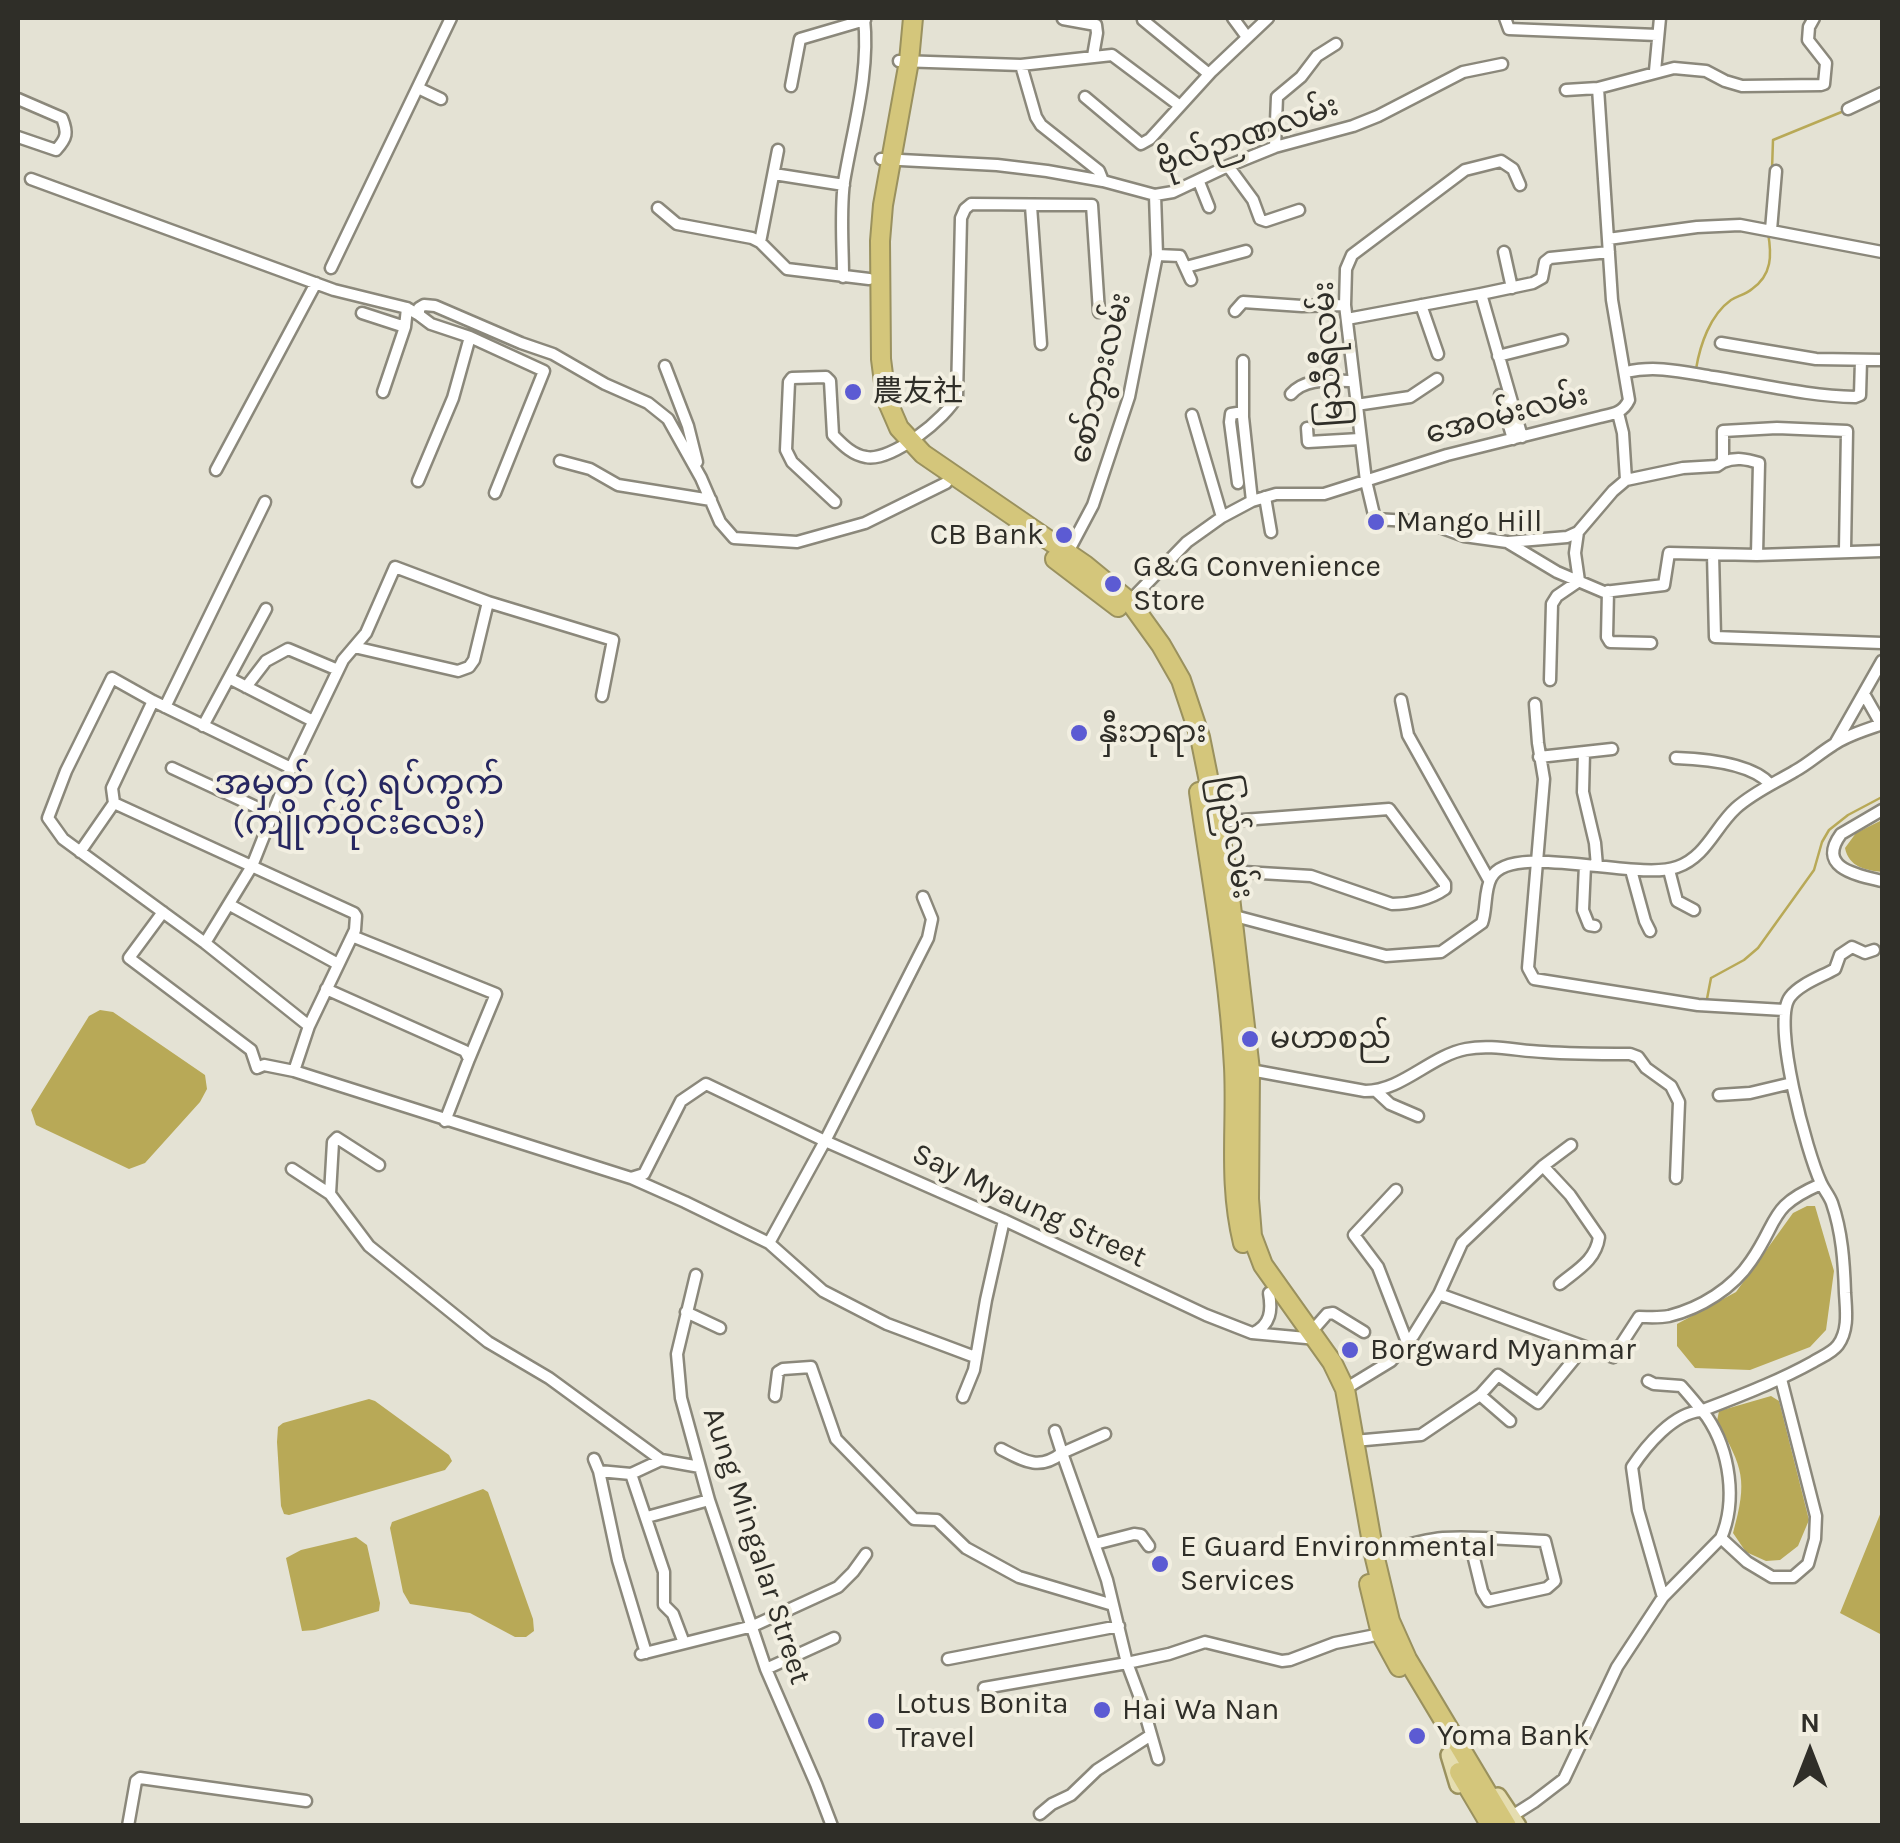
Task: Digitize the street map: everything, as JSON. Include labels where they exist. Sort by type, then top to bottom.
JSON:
[{"type":"highway","name":"ပြည်လမ်း","points":[[903,18],[904,61]]},
{"type":"highway","name":"ပြည်လမ်း","points":[[906,443],[890,434],[876,400],[870,360],[869,279],[873,204],[886,160],[913,18]]},
{"type":"highway","name":"ပြည်လမ်း","points":[[886,160],[880,242],[881,360],[892,415],[916,462],[949,478],[1038,545],[1064,559],[1126,606],[1162,645],[1182,680],[1200,737],[1226,872],[1225,914]]},
{"type":"highway","name":"ပြည်လမ်း","points":[[1126,606],[1172,684],[1190,740],[1225,914],[1242,1068],[1252,1236],[1263,1265],[1311,1337],[1334,1395],[1353,1503],[1387,1632],[1471,1781],[1491,1826]]},
{"type":"highway","name":"ပြည်လမ်း","points":[[1242,1068],[1234,1197],[1247,1255],[1270,1293],[1332,1362],[1345,1389],[1387,1632]]},
{"type":"highway","name":"ပြည်လမ်း","points":[[1471,1781],[1512,1822]]},
{"type":"main road","name":"ပြည်လမ်း","points":[[1454,1752],[1486,1778],[1512,1822]]},
{"type":"main road","name":"ပြည်လမ်း","points":[[1454,1752],[1460,1790],[1483,1826]]},
{"type":"street","points":[[331,268],[452,18]]},
{"type":"street","points":[[1233,18],[1246,36]]},
{"type":"street","points":[[1085,97],[1140,144],[1150,139],[1246,36],[1268,18]]},
{"type":"street","points":[[1505,18],[1509,29],[1546,23],[1657,35]]},
{"type":"street","points":[[1655,71],[1660,18]]},
{"type":"street","points":[[1566,90],[1598,88],[1655,71],[1692,68],[1742,86],[1821,85],[1826,63],[1808,40],[1814,18]]},
{"type":"street","points":[[791,86],[800,39],[864,19],[864,64],[844,185],[844,277]]},
{"type":"street","points":[[1063,19],[1096,26],[1094,56]]},
{"type":"street","points":[[1143,20],[1209,74]]},
{"type":"street","points":[[1275,147],[1277,96],[1302,77],[1317,56],[1336,44]]},
{"type":"street","points":[[904,61],[1020,65],[1112,55],[1180,106]]},
{"type":"street","name":"ဗိုလ်ဉာဏလမ်း","points":[[886,160],[1047,170],[1154,196],[1198,182],[1275,147],[1378,116],[1463,72],[1502,64]]},
{"type":"street","points":[[1020,65],[1040,125],[1100,172],[1103,181]]},
{"type":"street","points":[[418,88],[441,98]]},
{"type":"street","name":"အေဝမ်းလမ်း","points":[[1126,606],[1186,542],[1252,501],[1276,494],[1324,494],[1448,455],[1626,408],[1630,400],[1612,300],[1598,88]]},
{"type":"street","points":[[1848,109],[1882,93]]},
{"type":"street","points":[[18,99],[62,118],[67,130],[65,140],[56,150],[18,137]]},
{"type":"street","points":[[760,242],[778,150]]},
{"type":"street","name":"မြသီရီလမ်း","points":[[1507,542],[1464,536],[1426,522],[1376,520],[1366,480],[1353,381],[1345,305],[1346,268],[1352,255],[1464,170],[1501,161],[1513,169],[1520,185]]},
{"type":"street","points":[[1228,166],[1253,200],[1260,219],[1266,221],[1299,210]]},
{"type":"street","points":[[1768,229],[1776,170]]},
{"type":"street","points":[[774,174],[844,185]]},
{"type":"street","points":[[31,180],[334,290],[408,308],[431,324],[544,371],[495,493]]},
{"type":"street","points":[[1198,182],[1209,207]]},
{"type":"street","name":"စော်ဘွားလမ်း","points":[[1064,559],[1093,504],[1123,417],[1156,255],[1154,196]]},
{"type":"street","points":[[835,502],[792,462],[786,450],[792,378],[830,380],[833,435],[862,457],[874,458],[906,443],[952,408],[957,396],[961,218],[971,204],[1092,205],[1099,312]]},
{"type":"street","points":[[1031,206],[1042,344]]},
{"type":"street","points":[[658,208],[677,224],[752,238],[787,269],[869,279]]},
{"type":"street","points":[[1608,239],[1717,225],[1768,229],[1882,252]]},
{"type":"street","points":[[1186,267],[1246,251]]},
{"type":"street","points":[[1504,252],[1512,288]]},
{"type":"street","points":[[1346,319],[1533,283],[1542,278],[1545,262],[1550,258],[1610,252]]},
{"type":"street","points":[[1156,255],[1180,256],[1191,280]]},
{"type":"street","points":[[216,470],[316,283]]},
{"type":"street","points":[[1481,294],[1517,438]]},
{"type":"street","points":[[1234,311],[1244,302],[1345,305]]},
{"type":"street","points":[[419,314],[424,305],[436,306],[553,354],[648,403],[668,419],[720,522],[734,538],[797,542],[865,523],[949,478]]},
{"type":"street","points":[[1421,305],[1438,354]]},
{"type":"street","points":[[383,392],[408,308]]},
{"type":"street","points":[[362,313],[405,327]]},
{"type":"street","points":[[418,481],[453,398],[470,337]]},
{"type":"street","points":[[1498,356],[1562,340]]},
{"type":"street","points":[[1721,343],[1816,359],[1882,360]]},
{"type":"street","points":[[1626,372],[1678,370],[1801,392],[1855,397],[1860,395],[1862,360]]},
{"type":"street","points":[[1244,361],[1243,412],[1252,501]]},
{"type":"street","points":[[665,366],[688,426],[701,478]]},
{"type":"street","points":[[1356,405],[1410,396],[1437,379]]},
{"type":"street","points":[[1291,394],[1298,386],[1312,382],[1353,381]]},
{"type":"street","points":[[1500,396],[1517,438]]},
{"type":"street","points":[[1238,483],[1230,422],[1231,414],[1243,412]]},
{"type":"street","points":[[1618,413],[1626,480]]},
{"type":"street","points":[[1192,415],[1222,517]]},
{"type":"street","points":[[1307,428],[1308,442],[1360,439]]},
{"type":"street","points":[[1722,462],[1723,431],[1846,431],[1845,550]]},
{"type":"street","points":[[1507,542],[1567,537],[1578,532],[1626,480],[1683,468],[1717,466],[1731,458],[1742,458],[1760,463],[1757,555]]},
{"type":"street","points":[[560,461],[590,469],[618,486],[711,500]]},
{"type":"street","points":[[1265,497],[1271,532]]},
{"type":"street","points":[[164,707],[265,502]]},
{"type":"street","points":[[1578,532],[1575,554],[1579,581]]},
{"type":"street","points":[[1507,542],[1526,556],[1608,591],[1664,586],[1669,554],[1882,551]]},
{"type":"street","points":[[1713,554],[1715,637],[1882,642]]},
{"type":"street","points":[[206,943],[252,866],[291,768],[338,670],[366,633],[396,567],[488,602],[613,640],[602,696]]},
{"type":"street","points":[[1550,680],[1552,604],[1579,581]]},
{"type":"street","points":[[1608,591],[1610,642],[1651,643]]},
{"type":"street","points":[[354,648],[458,671],[464,669],[474,660],[488,602]]},
{"type":"street","points":[[204,726],[266,608]]},
{"type":"street","points":[[246,687],[266,661],[288,650],[338,670]]},
{"type":"street","points":[[1836,743],[1882,661]]},
{"type":"street","points":[[291,768],[112,678],[66,771],[48,818],[63,839],[206,943],[308,1026]]},
{"type":"street","points":[[229,678],[314,721]]},
{"type":"street","points":[[1225,914],[1386,956],[1441,952],[1482,923],[1489,880],[1509,865],[1538,861],[1631,870],[1669,870],[1680,866],[1696,855],[1735,808],[1836,743],[1882,724],[1864,694]]},
{"type":"street","points":[[1402,700],[1408,736],[1489,880]]},
{"type":"street","points":[[80,852],[114,803],[112,788],[153,701]]},
{"type":"street","points":[[1535,704],[1544,779],[1528,968],[1534,979],[1713,1006],[1784,1010]]},
{"type":"street","points":[[1539,756],[1612,749]]},
{"type":"street","points":[[1584,752],[1583,792],[1595,843],[1583,910],[1589,925],[1595,926]]},
{"type":"street","points":[[1676,758],[1733,766],[1770,784]]},
{"type":"street","points":[[172,768],[271,814]]},
{"type":"street","points":[[114,803],[354,913],[357,921],[352,936],[308,1026],[294,1071]]},
{"type":"street","points":[[1216,822],[1379,808],[1392,811],[1445,889],[1406,904],[1392,904],[1311,876],[1226,872]]},
{"type":"street","points":[[1882,810],[1841,834],[1834,852],[1843,869],[1882,881]]},
{"type":"street","points":[[1631,870],[1650,931]]},
{"type":"street","points":[[1669,870],[1677,901],[1694,910]]},
{"type":"street","points":[[769,1243],[928,938],[932,919],[924,897]]},
{"type":"street","points":[[230,905],[338,964]]},
{"type":"street","points":[[163,912],[129,958],[250,1050],[257,1068],[264,1064],[294,1071],[631,1178],[769,1243],[823,1291],[887,1324],[976,1357]]},
{"type":"street","points":[[352,936],[496,994],[445,1121]]},
{"type":"street","points":[[1663,1597],[1638,1510],[1632,1467],[1650,1441],[1690,1412],[1781,1379],[1833,1350],[1844,1333],[1843,1248],[1792,1082],[1784,1010],[1789,998],[1800,988],[1835,969],[1840,955],[1852,948],[1864,954],[1874,950]]},
{"type":"street","points":[[326,989],[455,1046],[469,1059]]},
{"type":"street","points":[[1242,1068],[1376,1091],[1448,1054],[1470,1048],[1630,1054],[1675,1092],[1676,1178]]},
{"type":"street","points":[[1719,1095],[1750,1094],[1792,1082]]},
{"type":"street","name":"Say Myaung Street","points":[[631,1178],[644,1174],[681,1101],[706,1084],[1252,1333],[1311,1337],[1327,1314],[1333,1313],[1364,1332]]},
{"type":"street","points":[[1376,1091],[1390,1104],[1418,1116]]},
{"type":"street","points":[[330,1194],[331,1150],[336,1138],[379,1165]]},
{"type":"street","points":[[1345,1389],[1391,1362],[1439,1294],[1462,1243],[1571,1145]]},
{"type":"street","points":[[1544,1166],[1599,1237],[1596,1252],[1560,1284]]},
{"type":"street","points":[[292,1169],[330,1194],[369,1246],[488,1342],[549,1378],[661,1460],[700,1467]]},
{"type":"street","points":[[1439,1294],[1614,1356],[1639,1317],[1672,1315],[1717,1296],[1752,1261],[1784,1205],[1797,1194],[1821,1184]]},
{"type":"street","points":[[1396,1190],[1354,1235],[1378,1267],[1407,1342]]},
{"type":"street","points":[[963,1397],[974,1370],[1004,1220]]},
{"type":"street","name":"Aung Mingalar Street","points":[[696,1275],[677,1354],[681,1398],[708,1500],[766,1669],[832,1826]]},
{"type":"street","points":[[1252,1333],[1261,1330],[1272,1310],[1270,1293]]},
{"type":"street","points":[[686,1312],[720,1328]]},
{"type":"street","points":[[1354,1442],[1421,1435],[1480,1395],[1498,1375],[1538,1403],[1575,1358]]},
{"type":"street","points":[[775,1396],[778,1372],[811,1367],[836,1439],[914,1519],[938,1520],[966,1548],[1019,1577],[1113,1605]]},
{"type":"street","points":[[1721,1538],[1748,1562],[1772,1576],[1793,1576],[1808,1564],[1816,1516],[1781,1379]]},
{"type":"street","points":[[1512,1822],[1564,1778],[1617,1667],[1663,1597],[1721,1538],[1726,1526],[1730,1486],[1724,1452],[1708,1418],[1681,1386],[1648,1381]]},
{"type":"street","points":[[1480,1395],[1510,1421]]},
{"type":"street","points":[[1056,1431],[1095,1544],[1158,1759]]},
{"type":"street","points":[[1001,1449],[1036,1464],[1053,1460],[1104,1434]]},
{"type":"street","points":[[594,1459],[643,1654],[753,1626],[838,1586],[866,1554]]},
{"type":"street","points":[[600,1472],[631,1474],[661,1460]]},
{"type":"street","points":[[631,1474],[664,1572],[664,1606],[673,1614],[684,1643]]},
{"type":"street","points":[[647,1517],[708,1500]]},
{"type":"street","points":[[1095,1544],[1134,1534],[1149,1546]]},
{"type":"street","points":[[1374,1554],[1440,1538],[1469,1538],[1545,1542],[1555,1581],[1547,1588],[1488,1601],[1469,1538]]},
{"type":"street","points":[[948,1659],[1119,1626]]},
{"type":"street","points":[[984,1688],[1169,1654],[1205,1642],[1282,1661],[1335,1643],[1387,1632]]},
{"type":"street","points":[[766,1669],[834,1638]]},
{"type":"street","points":[[1040,1814],[1151,1735]]},
{"type":"street","points":[[128,1826],[136,1781],[140,1778],[306,1802]]},
{"type":"shaded area","points":[[1882,820],[1882,872],[1864,869],[1854,863],[1845,848],[1856,833]]},
{"type":"shaded area","points":[[100,1010],[113,1012],[205,1075],[207,1089],[200,1102],[145,1163],[129,1169],[36,1125],[31,1110],[89,1016]]},
{"type":"shaded area","points":[[1815,1206],[1834,1271],[1826,1330],[1810,1347],[1750,1370],[1695,1368],[1677,1346],[1677,1324],[1736,1292],[1793,1213]]},
{"type":"shaded area","points":[[1771,1396],[1779,1401],[1809,1520],[1798,1546],[1780,1560],[1766,1561],[1746,1552],[1733,1533],[1740,1475],[1717,1421],[1719,1411]]},
{"type":"shaded area","points":[[369,1399],[449,1455],[452,1461],[445,1470],[284,1514],[278,1427]]},
{"type":"shaded area","points":[[483,1489],[488,1492],[533,1619],[534,1631],[526,1637],[515,1637],[470,1613],[410,1604],[403,1592],[392,1522]]},
{"type":"shaded area","points":[[1882,1513],[1882,1635],[1840,1613]]},
{"type":"shaded area","points":[[356,1537],[367,1545],[379,1611],[302,1631],[286,1558],[301,1550]]},
{"type":"waterway","points":[[1772,170],[1773,140],[1844,111]]},
{"type":"waterway","points":[[1696,369],[1703,341],[1717,314],[1731,300],[1750,291],[1767,271],[1768,233]]},
{"type":"waterway","points":[[1706,1004],[1711,978],[1758,948],[1814,870],[1829,830],[1882,797]]},
{"type":"place","name":"農友社","points":[[853,392]]},
{"type":"place","name":"Mango Hill","points":[[1376,522]]},
{"type":"place","name":"CB Bank","points":[[1064,535]]},
{"type":"place","name":"G&G Convenience Store","points":[[1113,584]]},
{"type":"place","name":"နှီးဘုရား","points":[[1079,733]]},
{"type":"place","name":"မဟာစည်","points":[[1250,1039]]},
{"type":"place","name":"Borgward Myanmar","points":[[1350,1350]]},
{"type":"place","name":"E Guard Environmental Services","points":[[1160,1564]]},
{"type":"place","name":"Hai Wa Nan","points":[[1102,1710]]},
{"type":"place","name":"Lotus Bonita Travel","points":[[876,1721]]},
{"type":"place","name":"Yoma Bank","points":[[1417,1736]]},
{"type":"district","name":"အမှတ် (၄) ရပ်ကွက် (ကျိုက်ဝိုင်းလေး)","points":[[359,804]]}]
